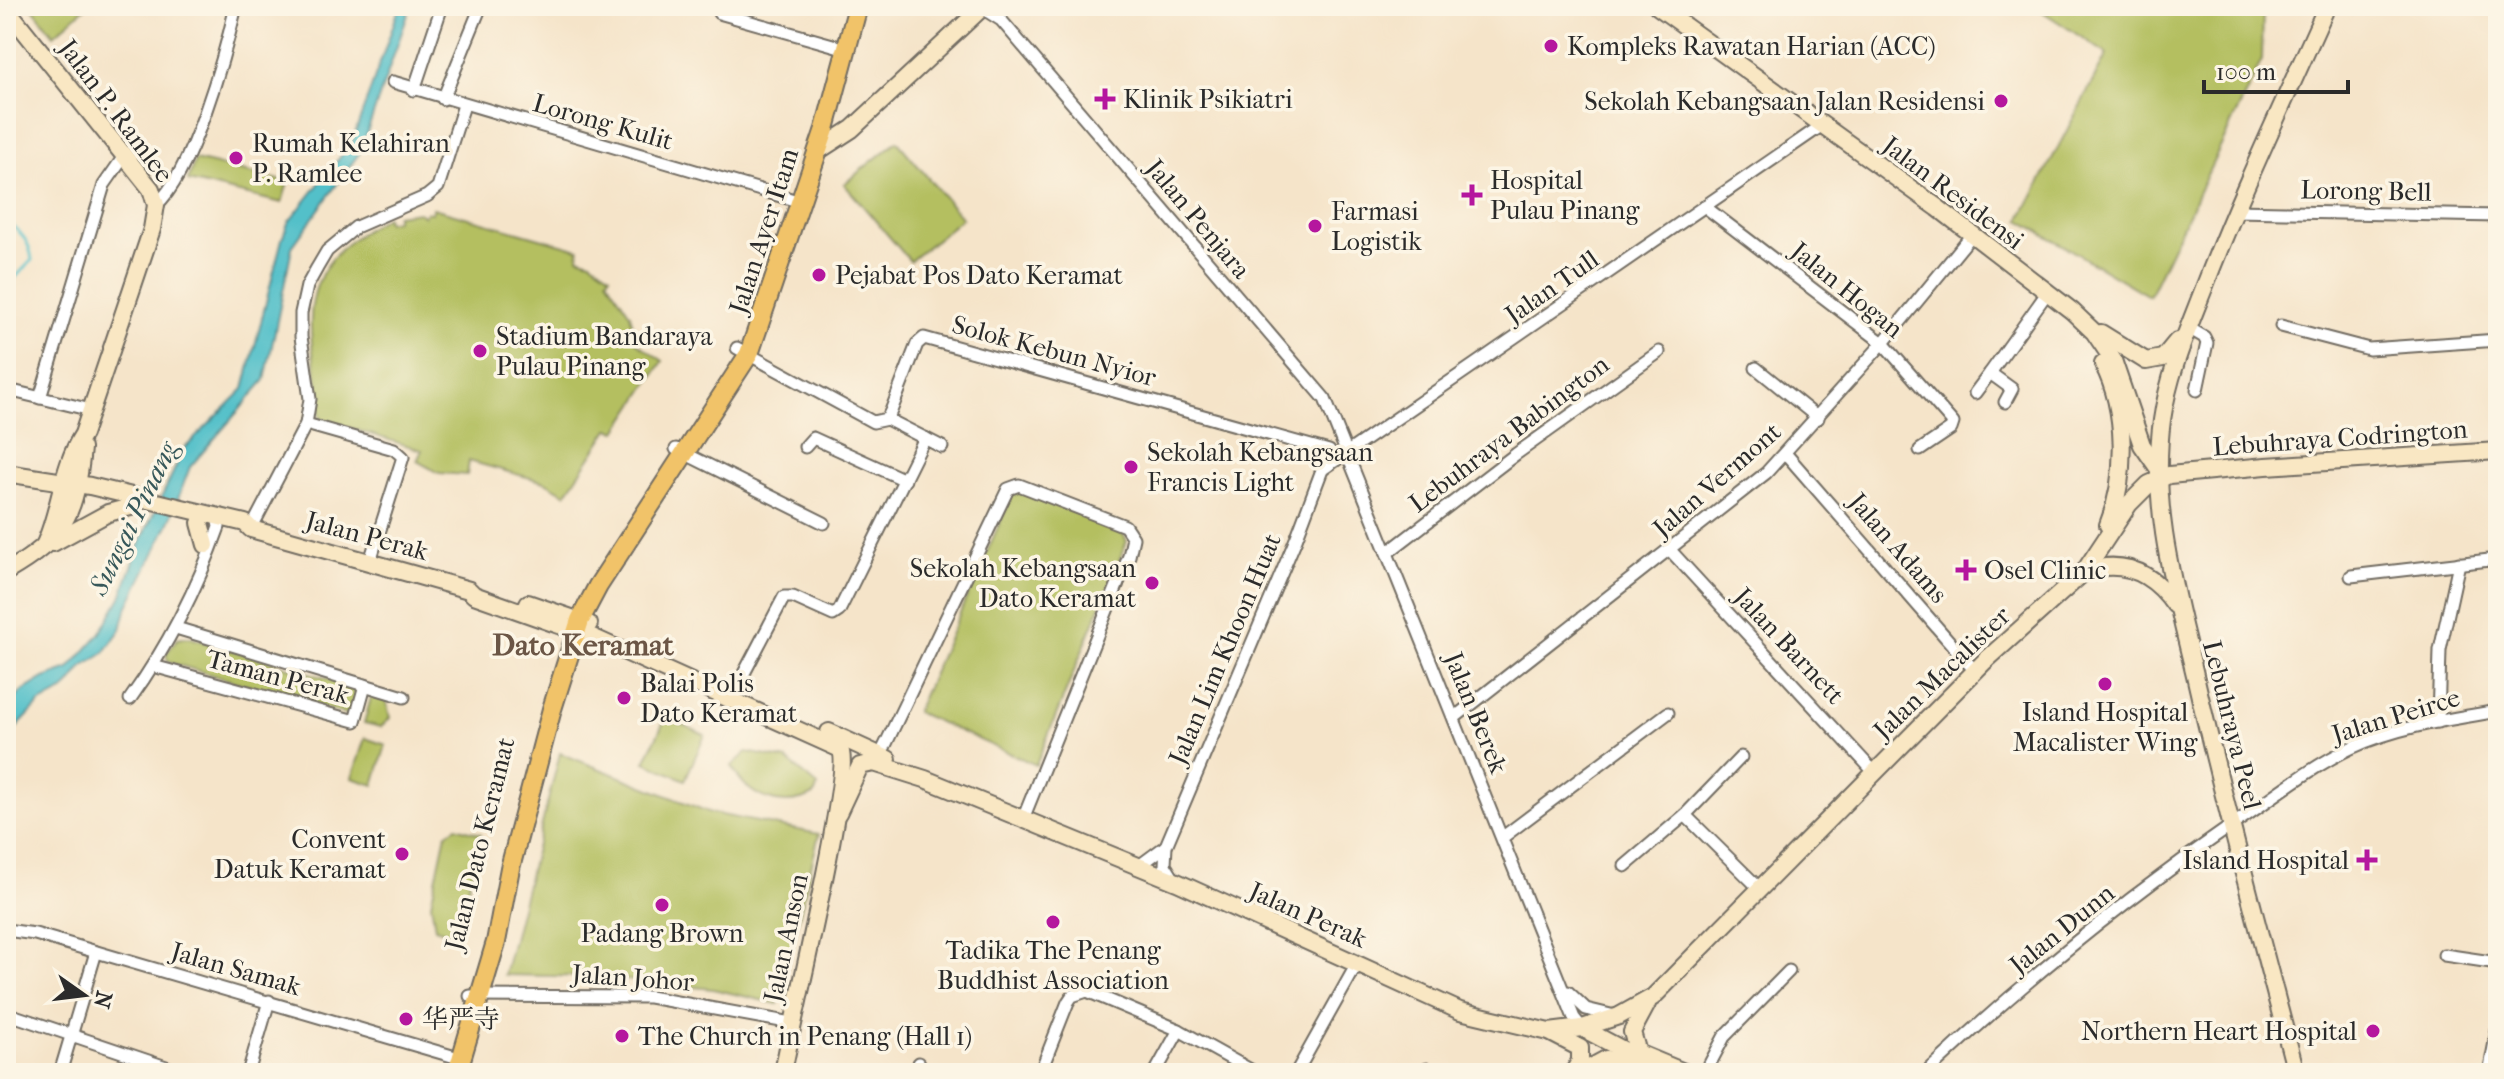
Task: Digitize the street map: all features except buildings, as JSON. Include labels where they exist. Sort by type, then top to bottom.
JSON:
[{"type":"main road","name":"Jalan Ayer Itam","points":[[796,200],[818,151],[842,48],[846,6]]},
{"type":"main road","name":"Jalan Ayer Itam","points":[[573,623],[743,351],[796,200],[842,48],[858,6]]},
{"type":"main road","name":"Jalan Residensi","points":[[1657,6],[1938,208],[1970,237],[2072,311],[2094,332],[2113,360],[2142,445],[2158,473]]},
{"type":"main road","points":[[2158,473],[2168,385],[2187,327],[2234,211],[2327,6]]},
{"type":"main road","points":[[818,151],[852,129],[988,7]]},
{"type":"main road","name":"Jalan P. Ramlee","points":[[6,8],[151,189],[156,205],[155,221],[83,434],[72,453],[69,487],[44,546]]},
{"type":"main road","points":[[2072,311],[2146,361],[2163,358],[2187,327]]},
{"type":"main road","points":[[2072,311],[2106,368],[2119,426],[2119,484],[2096,557]]},
{"type":"main road","points":[[2161,426],[2171,461],[2186,473],[2174,481],[2166,494],[2161,516]]},
{"type":"main road","name":"Lebuhraya Codrington","points":[[2158,473],[2498,451]]},
{"type":"main road","name":"Lebuhraya Peel","points":[[2158,473],[2161,516],[2179,611],[2296,1073]]},
{"type":"main road","name":"Jalan Macalister","points":[[1582,1028],[1619,1016],[1653,997],[1975,671],[2084,572],[2129,504],[2158,473]]},
{"type":"main road","name":"Jalan Perak","points":[[12,474],[210,521]]},
{"type":"main road","points":[[69,487],[148,507]]},
{"type":"main road","points":[[6,572],[44,546],[108,513],[148,507]]},
{"type":"main road","name":"Jalan Perak","points":[[148,507],[181,518],[257,526],[469,590],[476,588],[573,623],[840,749],[844,762],[838,813]]},
{"type":"main road","points":[[206,550],[210,521]]},
{"type":"main road","points":[[2084,572],[2111,566],[2144,573],[2163,587],[2179,611]]},
{"type":"main road","name":"Jalan Dato Keramat","points":[[451,1067],[476,996],[573,623]]},
{"type":"main road","name":"Jalan Perak","points":[[734,698],[880,756],[925,779],[1177,882],[1460,1011],[1549,1032],[1582,1028]]},
{"type":"main road","name":"Jalan Perak","points":[[838,813],[854,775],[868,762],[925,779]]},
{"type":"main road","name":"Jalan Anson","points":[[783,1073],[838,813]]},
{"type":"main road","points":[[1653,997],[1636,1020],[1632,1032],[1633,1044],[1638,1053],[1686,1073]]},
{"type":"main road","points":[[1582,1028],[1610,1046],[1665,1070]]},
{"type":"main road","points":[[1549,1032],[1580,1048],[1580,1061],[1573,1073]]},
{"type":"main road","points":[[1580,1073],[1600,1061],[1616,1058],[1665,1070]]},
{"type":"street","points":[[156,205],[167,195],[196,132],[232,29],[236,6]]},
{"type":"street","points":[[414,90],[442,6]]},
{"type":"street","points":[[443,99],[481,6]]},
{"type":"street","name":"Jalan Penjara","points":[[988,7],[1259,326],[1320,391],[1346,454]]},
{"type":"street","points":[[720,9],[842,48]]},
{"type":"street","name":"Lorong Kulit","points":[[393,82],[796,200]]},
{"type":"street","points":[[257,526],[306,424],[310,399],[302,348],[301,313],[307,286],[327,251],[356,227],[438,187],[464,105]]},
{"type":"street","name":"Jalan Tull","points":[[1346,454],[1821,126]]},
{"type":"street","points":[[40,398],[104,185],[125,155]]},
{"type":"street","name":"Jalan Hogan","points":[[1704,206],[1883,343],[1953,423],[1951,429],[1920,450]]},
{"type":"street","name":"Lorong Bell","points":[[2234,211],[2498,216]]},
{"type":"street","name":"Jalan Vermont","points":[[1454,718],[1670,550],[1786,454],[1970,237]]},
{"type":"street","points":[[1975,393],[2047,293]]},
{"type":"street","points":[[2281,326],[2369,349],[2498,340]]},
{"type":"street","points":[[2187,327],[2204,337],[2207,343],[2197,390]]},
{"type":"street","name":"Solok Kebun Nyior","points":[[887,419],[917,344],[924,338],[1329,451]]},
{"type":"street","points":[[743,351],[873,422],[887,419],[942,447]]},
{"type":"street","name":"Lebuhraya Babington","points":[[1387,553],[1516,454],[1659,352]]},
{"type":"street","points":[[1756,368],[1818,418]]},
{"type":"street","points":[[1990,373],[2012,389],[2005,402]]},
{"type":"street","points":[[8,390],[91,410]]},
{"type":"street","points":[[306,424],[394,449],[403,457],[370,561]]},
{"type":"street","points":[[805,447],[813,438],[905,480]]},
{"type":"street","points":[[734,698],[784,597],[793,597],[827,613],[839,611],[925,438]]},
{"type":"street","name":"Jalan Lim Khoon Huat","points":[[1166,846],[1329,451],[1341,439]]},
{"type":"street","points":[[681,451],[824,523]]},
{"type":"street","points":[[1323,469],[1346,454]]},
{"type":"street","name":"Jalan Berek","points":[[1346,454],[1566,989],[1574,1018],[1582,1028]]},
{"type":"street","name":"Jalan Adams","points":[[1786,454],[1975,671]]},
{"type":"street","points":[[880,756],[1003,496],[1011,486],[1019,485],[1125,526],[1133,538],[1129,556],[1023,819]]},
{"type":"street","points":[[130,699],[176,628],[206,550]]},
{"type":"street","name":"Jalan Barnett","points":[[1670,550],[1875,773]]},
{"type":"street","points":[[2351,576],[2498,559]]},
{"type":"street","points":[[2438,722],[2440,650],[2459,563]]},
{"type":"street","name":"Taman Perak","points":[[176,628],[404,697]]},
{"type":"street","name":"Taman Perak","points":[[153,666],[355,721],[365,685]]},
{"type":"street","name":"Jalan Peirce","points":[[2231,825],[2321,764],[2353,747],[2438,722],[2498,711]]},
{"type":"street","points":[[1503,837],[1668,713]]},
{"type":"street","points":[[1625,866],[1685,815],[1741,757]]},
{"type":"street","points":[[1685,815],[1760,889]]},
{"type":"street","name":"Jalan Dunn","points":[[1926,1073],[2100,924],[2231,825]]},
{"type":"street","points":[[1139,866],[1166,846]]},
{"type":"street","points":[[1166,846],[1165,865],[1177,882]]},
{"type":"street","name":"Jalan Samak","points":[[6,930],[35,934],[341,1022],[451,1067]]},
{"type":"street","points":[[60,1073],[96,952]]},
{"type":"street","points":[[2444,955],[2498,963]]},
{"type":"street","points":[[1296,1073],[1357,964]]},
{"type":"street","points":[[1705,1073],[1724,1037],[1789,971]]},
{"type":"street","points":[[1566,989],[1586,1009],[1619,1016]]},
{"type":"street","points":[[1040,1073],[1068,1002],[1078,993],[1095,991],[1179,1030],[1256,1073]]},
{"type":"street","name":"Jalan Johor","points":[[476,996],[649,997],[792,1023]]},
{"type":"street","points":[[248,1073],[269,1001]]},
{"type":"street","points":[[6,1013],[71,1035],[153,1069],[184,1073]]},
{"type":"street","points":[[2489,1073],[2498,1026]]},
{"type":"street","points":[[1155,1073],[1179,1030]]},
{"type":"green space","points":[[31,6],[87,6],[54,35]]},
{"type":"green space","points":[[2034,6],[2263,6],[2262,60],[2149,296],[2020,220],[2107,54]]},
{"type":"green space","points":[[897,141],[962,218],[910,261],[844,184]]},
{"type":"green space","points":[[195,160],[288,182],[282,203],[188,181]]},
{"type":"green space","name":"Stadium Bandaraya Pulau Pinang","points":[[433,208],[579,249],[578,257],[591,261],[610,275],[607,279],[630,314],[637,343],[663,361],[617,431],[609,429],[566,494],[545,482],[469,461],[467,475],[439,473],[417,461],[422,450],[321,419],[311,324],[318,282],[342,248],[361,233],[386,217],[387,222],[396,220],[396,215],[419,212],[424,216],[426,212],[432,213]]},
{"type":"green space","points":[[1022,491],[1120,529],[1127,541],[1036,765],[916,712],[1012,495]]},
{"type":"green space","points":[[188,637],[356,687],[359,689],[352,712],[348,715],[168,662],[166,654],[177,639]]},
{"type":"green space","points":[[372,694],[386,699],[390,718],[381,727],[364,723]]},
{"type":"green space","points":[[666,717],[705,735],[685,780],[645,762]]},
{"type":"green space","points":[[365,738],[386,745],[374,785],[352,778]]},
{"type":"green space","points":[[747,752],[787,760],[818,786],[814,795],[790,802],[756,793],[732,766]]},
{"type":"green space","name":"Padang Brown","points":[[560,753],[711,813],[819,834],[778,1004],[713,989],[598,977],[504,975]]},
{"type":"green space","points":[[456,827],[481,834],[457,935],[435,928],[431,903],[446,834]]},
{"type":"water","points":[[400,6],[411,6],[360,152],[292,247],[265,380],[190,467],[168,525],[126,610],[121,629],[104,653],[83,667],[66,689],[39,704],[6,739],[6,712],[21,692],[44,678],[69,669],[100,634],[121,597],[142,539],[184,449],[244,389],[288,223],[352,142]]},
{"type":"waterway","points":[[6,222],[24,238],[32,260],[15,278],[6,299]]},
{"type":"place","name":"Kompleks Rawatan Harian (ACC)","points":[[1551,46]]},
{"type":"place","name":"Klinik Psikiatri","points":[[1105,99]]},
{"type":"place","name":"Sekolah Kebangsaan Jalan Residensi","points":[[2001,101]]},
{"type":"place","name":"Rumah Kelahiran P. Ramlee","points":[[236,158]]},
{"type":"place","name":"Hospital Pulau Pinang","points":[[1472,195]]},
{"type":"place","name":"Farmasi Logistik","points":[[1315,226]]},
{"type":"place","name":"Pejabat Pos Dato Keramat","points":[[819,275]]},
{"type":"place","name":"Stadium Bandaraya Pulau Pinang","points":[[480,351]]},
{"type":"place","name":"Sekolah Kebangsaan Francis Light","points":[[1131,467]]},
{"type":"place","name":"Osel Clinic","points":[[1966,570]]},
{"type":"place","name":"Sekolah Kebangsaan Dato Keramat","points":[[1152,583]]},
{"type":"place","name":"Island Hospital Macalister Wing","points":[[2105,684]]},
{"type":"place","name":"Balai Polis Dato Keramat","points":[[624,698]]},
{"type":"place","name":"Convent Datuk Keramat","points":[[402,854]]},
{"type":"place","name":"Island Hospital","points":[[2367,860]]},
{"type":"place","name":"Padang Brown","points":[[662,905]]},
{"type":"place","name":"Tadika The Penang Buddhist Association","points":[[1053,922]]},
{"type":"place","name":"华严寺","points":[[406,1019]]},
{"type":"place","name":"Northern Heart Hospital","points":[[2373,1031]]},
{"type":"place","name":"The Church in Penang (Hall 1)","points":[[622,1036]]},
{"type":"district","name":"Dato Keramat","points":[[583,645]]},
{"type":"water label","name":"Sungai Pinang","points":[[133,518]]}]
